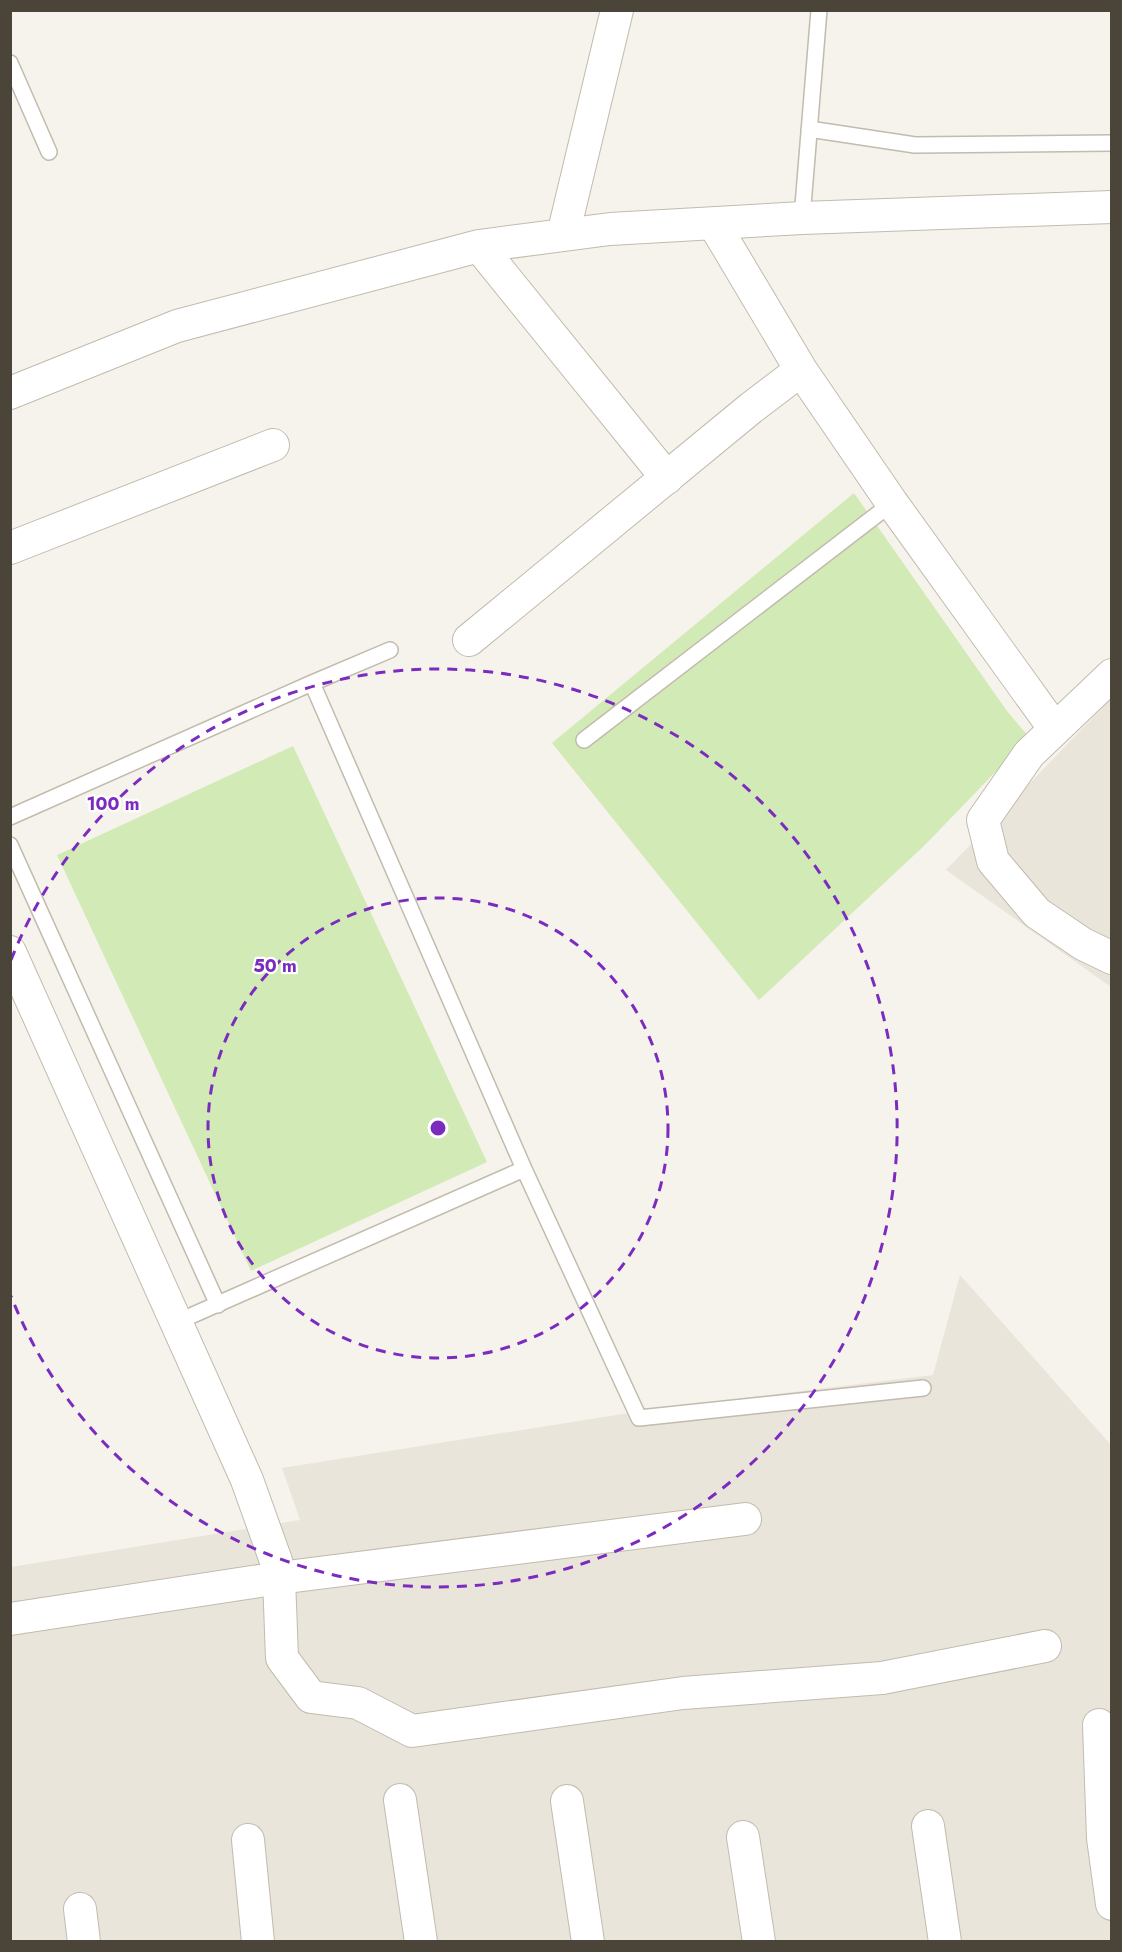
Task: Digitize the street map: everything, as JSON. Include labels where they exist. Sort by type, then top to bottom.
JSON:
[{"type":"street","points":[[563,235],[617,10]]},
{"type":"street","points":[[10,393],[177,326],[479,246],[610,229],[802,218],[1112,207]]},
{"type":"street","points":[[714,224],[801,370],[892,503],[1054,728]]},
{"type":"street","points":[[479,246],[667,478]]},
{"type":"street","points":[[469,640],[751,408],[801,370]]},
{"type":"street","points":[[10,548],[273,445]]},
{"type":"street","points":[[1112,675],[1029,754],[983,820],[993,861],[1037,913],[1083,944],[1112,958]]},
{"type":"street","points":[[10,952],[248,1480],[276,1561],[279,1578],[282,1658],[311,1697],[358,1703],[412,1731],[683,1693],[882,1678],[1045,1646]]},
{"type":"street","points":[[10,1620],[279,1578],[745,1519]]},
{"type":"street","points":[[1099,1725],[1103,1838],[1112,1904]]},
{"type":"street","points":[[400,1800],[421,1941]]},
{"type":"street","points":[[567,1801],[588,1941]]},
{"type":"street","points":[[928,1826],[945,1941]]},
{"type":"street","points":[[743,1837],[759,1941]]},
{"type":"street","points":[[248,1840],[258,1941]]},
{"type":"street","points":[[80,1909],[84,1941]]},
{"type":"lane","points":[[802,218],[819,10]]},
{"type":"lane","points":[[10,63],[49,152]]},
{"type":"lane","points":[[809,129],[915,146],[1112,143]]},
{"type":"lane","points":[[584,740],[892,503]]},
{"type":"lane","points":[[10,818],[390,650]]},
{"type":"lane","points":[[312,683],[524,1169],[639,1418],[923,1388]]},
{"type":"lane","points":[[10,846],[218,1305]]},
{"type":"lane","points":[[177,1322],[524,1169]]},
{"type":"shaded area","points":[[1111,699],[1111,987],[946,870]]},
{"type":"shaded area","points":[[960,1275],[1111,1445],[1111,1941],[11,1942],[11,1567],[300,1520],[282,1468],[660,1408],[933,1375]]},
{"type":"green space","points":[[854,493],[1007,711],[1029,737],[926,844],[759,1000],[552,743]]},
{"type":"green space","points":[[293,746],[487,1162],[251,1271],[57,855]]}]
